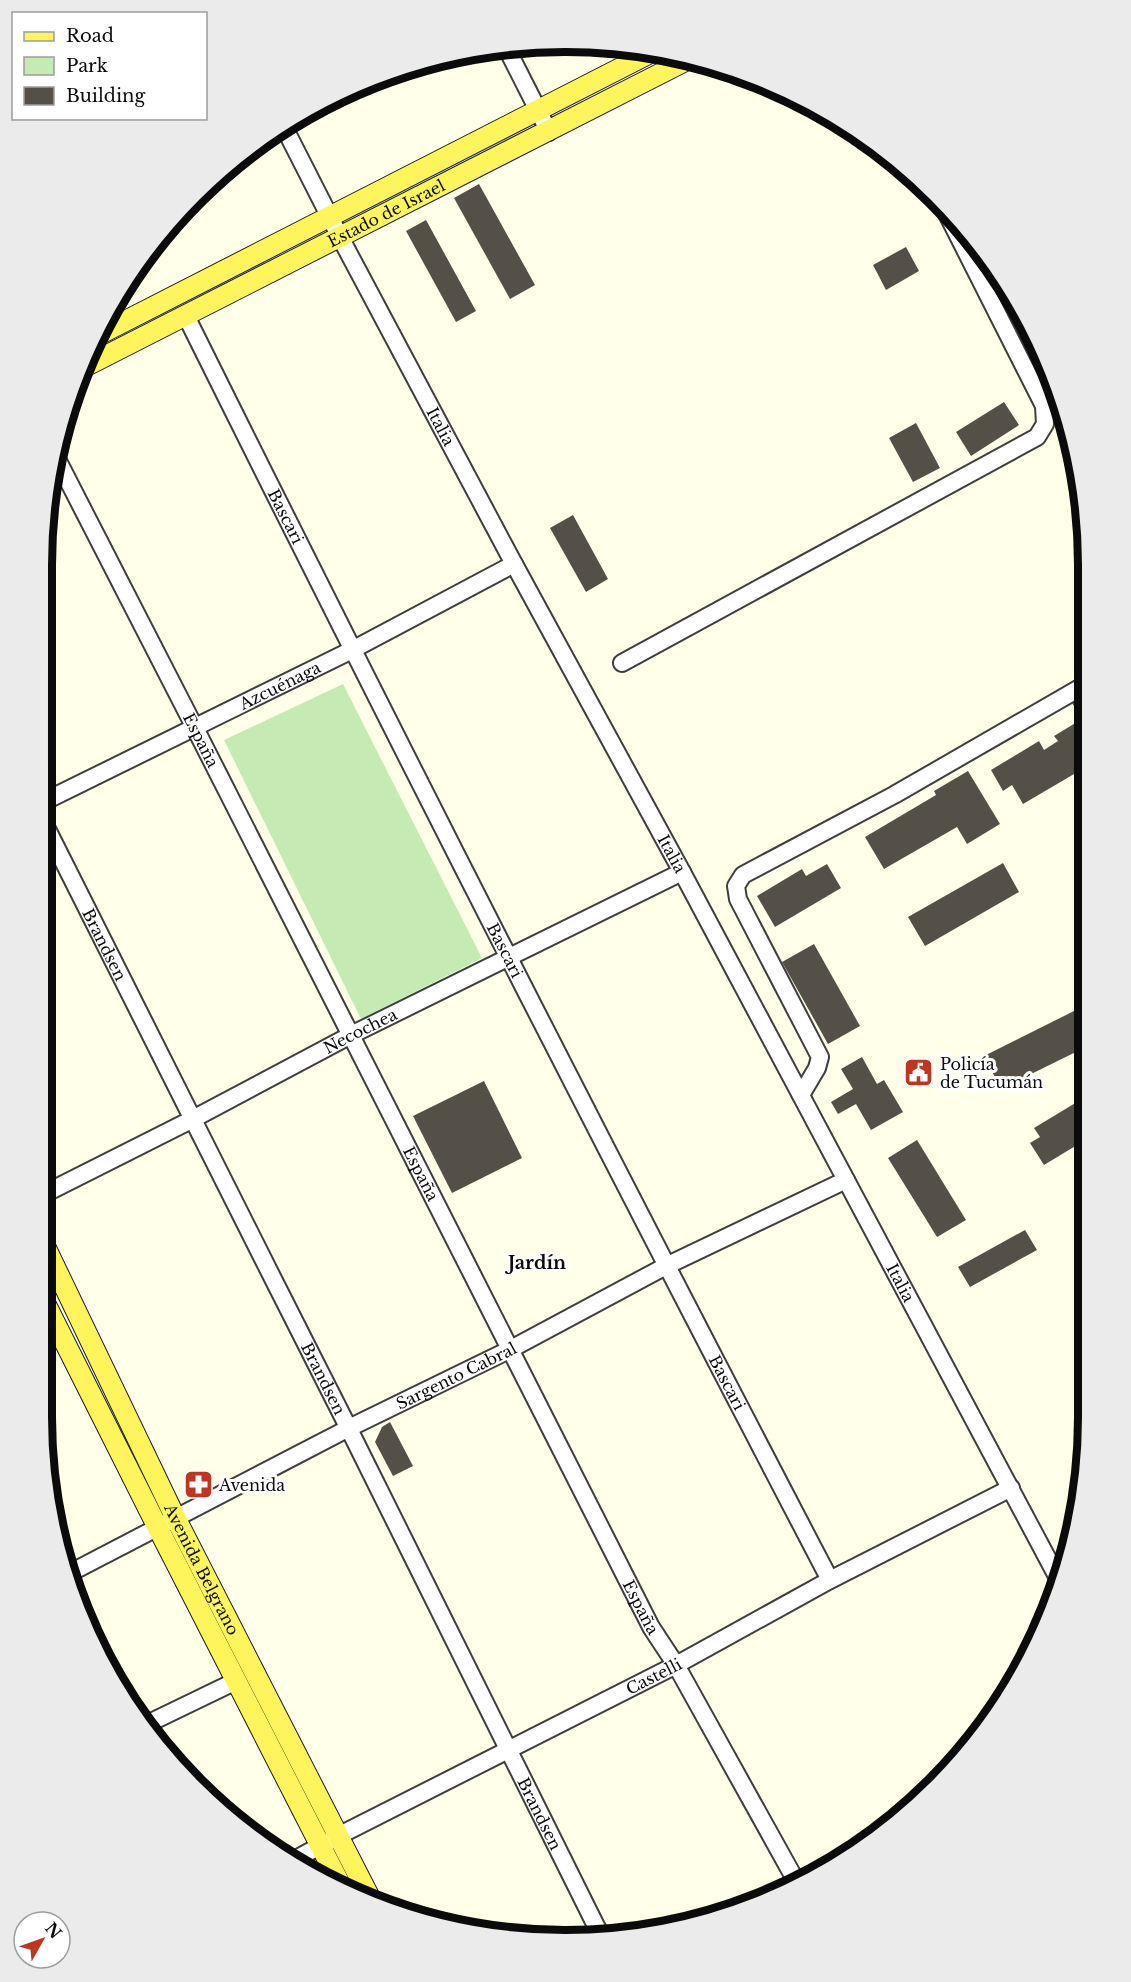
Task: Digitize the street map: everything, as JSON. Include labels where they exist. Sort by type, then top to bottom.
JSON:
[{"type":"main road","name":"Estado de Israel","points":[[110,329],[640,58]]},
{"type":"main road","name":"Estado de Israel","points":[[95,361],[678,65]]},
{"type":"main road","name":"Avenida Belgrano","points":[[52,1261],[176,1518],[365,1888]]},
{"type":"main road","name":"Avenida Belgrano","points":[[52,1317],[335,1875]]},
{"type":"street","points":[[511,56],[549,132]]},
{"type":"street","points":[[659,61],[665,72]]},
{"type":"street","name":"Italia","points":[[288,134],[514,564],[682,872],[1054,1571]]},
{"type":"street","points":[[622,663],[1037,436],[1045,424],[1044,406],[957,234]]},
{"type":"street","name":"Bascari","points":[[186,316],[352,650],[666,1266],[830,1580]]},
{"type":"street","name":"España","points":[[62,468],[651,1627],[676,1665],[793,1876]]},
{"type":"street","name":"Azcuénaga","points":[[52,798],[352,650],[514,564]]},
{"type":"street","points":[[801,1095],[818,1068],[820,1057],[738,899],[736,886],[743,875],[894,795],[1078,689]]},
{"type":"street","name":"Brandsen","points":[[52,839],[191,1120],[349,1428],[597,1928]]},
{"type":"street","name":"Necochea","points":[[52,1190],[191,1120],[351,1035],[682,872]]},
{"type":"street","name":"Sargento Cabral","points":[[76,1570],[349,1428],[511,1349],[666,1266],[846,1180]]},
{"type":"street","name":"Castelli","points":[[301,1856],[676,1665],[830,1580],[1011,1488]]},
{"type":"street","points":[[153,1721],[236,1681]]},
{"type":"green space","points":[[343,684],[482,958],[361,1019],[224,740]]},
{"type":"building","points":[[479,184],[535,285],[510,299],[454,198]]},
{"type":"building","points":[[426,220],[476,311],[456,322],[406,231]]},
{"type":"building","points":[[906,247],[919,271],[886,290],[873,265]]},
{"type":"building","points":[[1004,402],[1019,425],[971,456],[956,432]]},
{"type":"building","points":[[916,423],[940,468],[913,482],[889,438]]},
{"type":"building","points":[[573,515],[608,579],[586,592],[550,528]]},
{"type":"building","points":[[1078,695],[1078,713],[1069,698]]},
{"type":"building","points":[[1078,721],[1078,772],[1023,804],[1012,785],[1003,791],[991,770],[1039,741],[1044,750],[1058,741],[1054,736]]},
{"type":"building","points":[[968,771],[1000,824],[967,844],[957,827],[884,869],[865,837],[936,795],[934,791]]},
{"type":"building","points":[[1003,863],[1019,892],[925,946],[908,917]]},
{"type":"building","points":[[827,864],[841,888],[775,927],[757,896],[802,869],[806,876]]},
{"type":"building","points":[[814,944],[860,1026],[828,1044],[782,962]]},
{"type":"building","points":[[1078,1009],[1078,1051],[1001,1089],[984,1056]]},
{"type":"building","points":[[862,1057],[877,1084],[884,1080],[903,1112],[871,1130],[856,1104],[838,1114],[831,1102],[853,1089],[841,1069]]},
{"type":"building","points":[[484,1081],[522,1158],[452,1193],[413,1116]]},
{"type":"building","points":[[1078,1101],[1078,1144],[1044,1165],[1030,1143],[1040,1137],[1034,1128]]},
{"type":"building","points":[[917,1140],[966,1220],[937,1237],[888,1158]]},
{"type":"building","points":[[1025,1230],[1037,1250],[970,1287],[958,1267]]},
{"type":"building","points":[[390,1422],[413,1466],[393,1476],[375,1442],[382,1427]]},
{"type":"place","name":"Policía de Tucumán","points":[[919,1073]]},
{"type":"place","name":"Avenida","points":[[198,1485]]},
{"type":"district","name":"Jardín","points":[[537,1263]]}]
